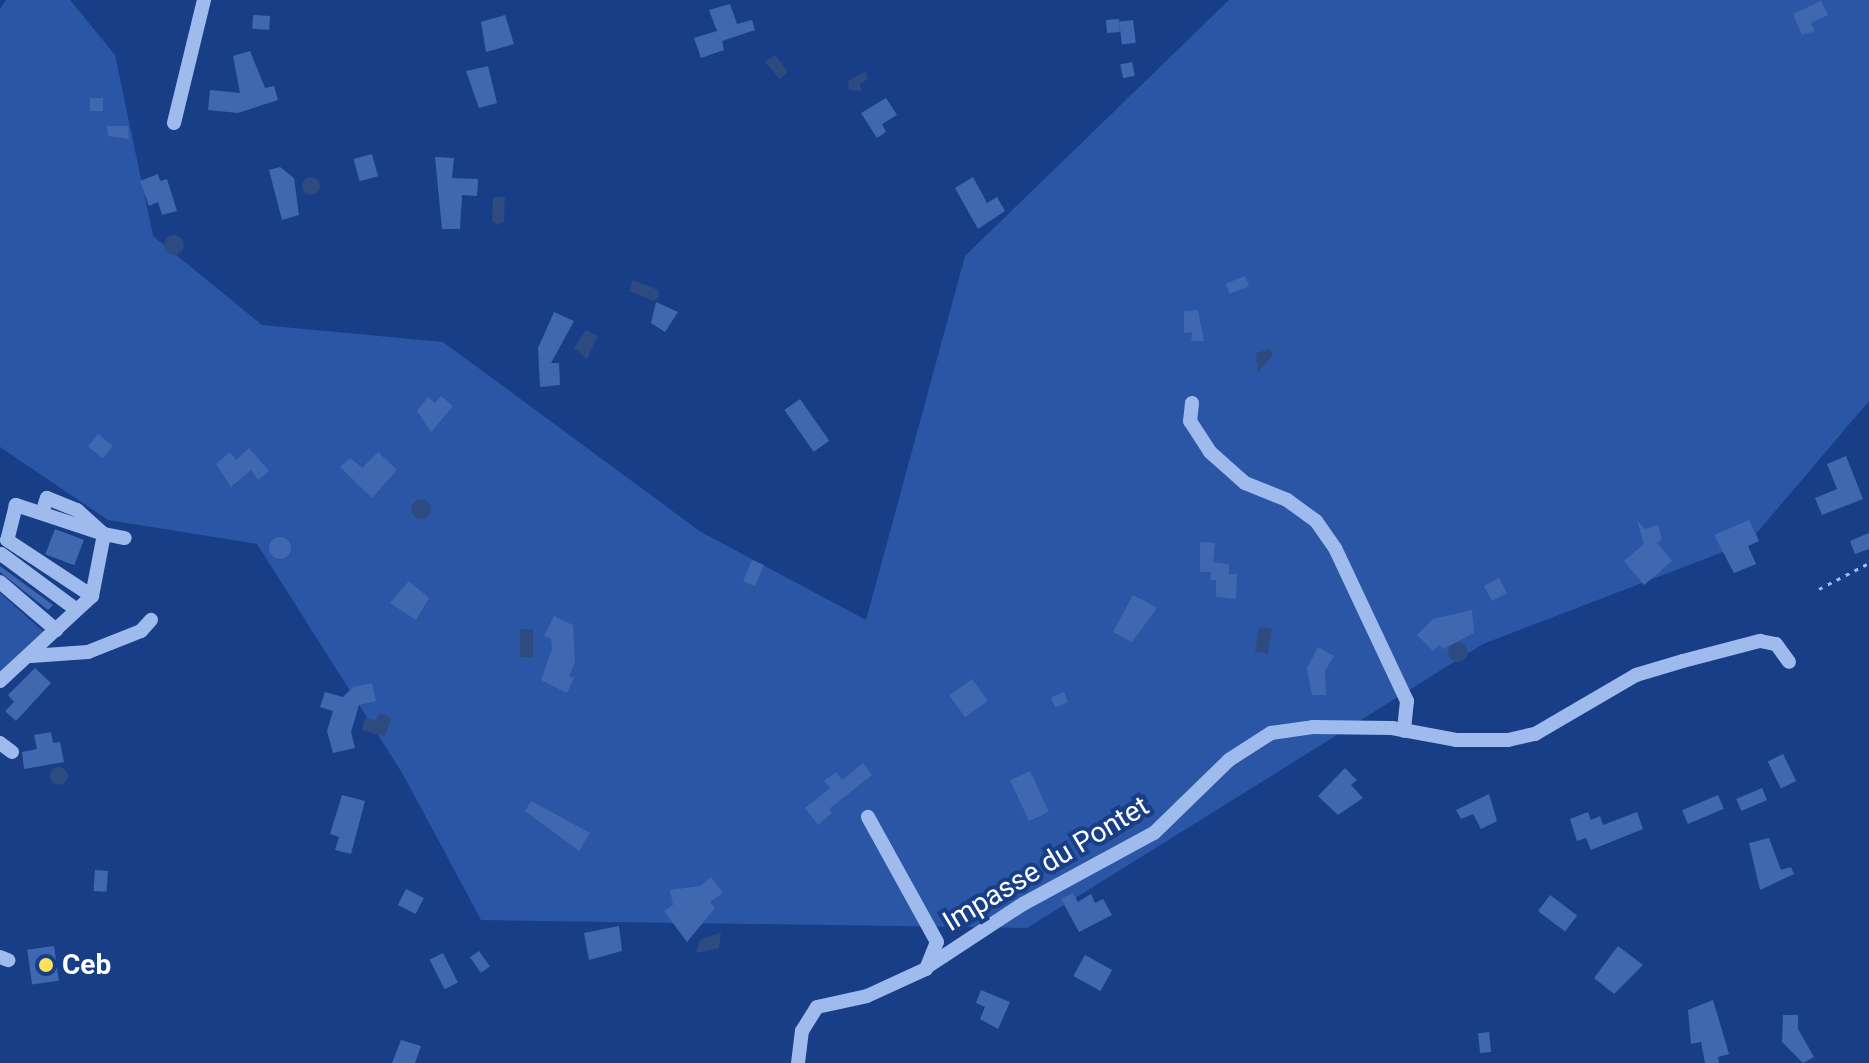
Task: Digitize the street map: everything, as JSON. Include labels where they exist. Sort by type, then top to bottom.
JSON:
[{"type":"street","points":[[174,123],[204,0]]},
{"type":"street","points":[[1192,403],[1190,421],[1210,452],[1245,483],[1287,500],[1316,521],[1335,548],[1407,701],[1404,731]]},
{"type":"street","points":[[92,596],[7,540],[16,505],[125,538]]},
{"type":"street","points":[[0,681],[92,596],[104,534]]},
{"type":"street","points":[[1,554],[77,610]]},
{"type":"street","points":[[0,582],[56,630]]},
{"type":"street","points":[[27,657],[88,652],[141,631],[151,620]]},
{"type":"street","name":"Impasse du Pontet","points":[[798,1063],[802,1031],[817,1007],[867,996],[927,967],[1023,904],[1154,833],[1229,760],[1271,733],[1313,727],[1404,731],[1456,740],[1508,740],[1535,734],[1636,675],[1683,661],[1760,641],[1776,644],[1789,662]]},
{"type":"street","name":"Impasse du Pontet","points":[[868,817],[937,942],[927,967]]},
{"type":"path","points":[[1819,589],[1869,563]]},
{"type":"shaded area","points":[[6,0],[70,0],[115,55],[153,236],[262,325],[443,342],[701,532],[866,620],[965,256],[1229,0],[1869,0],[1869,401],[1749,542],[1483,644],[1027,928],[481,920],[404,776],[257,544],[108,520],[0,447],[0,9]]},
{"type":"shaded area","points":[[775,55],[788,72],[780,79],[765,62]]},
{"type":"shaded area","points":[[866,71],[868,79],[860,84],[861,91],[849,90],[848,81]]},
{"type":"shaded area","points":[[311,177],[320,186],[311,195],[302,186]]},
{"type":"shaded area","points":[[493,197],[505,197],[504,222],[497,225],[492,221]]},
{"type":"shaded area","points":[[174,235],[181,238],[184,245],[181,252],[174,255],[167,252],[164,245],[167,238]]},
{"type":"shaded area","points":[[633,280],[658,290],[659,297],[654,301],[629,291]]},
{"type":"shaded area","points":[[586,330],[598,336],[587,359],[574,348]]},
{"type":"shaded area","points":[[1270,349],[1273,355],[1258,372],[1256,353]]},
{"type":"shaded area","points":[[421,499],[428,502],[431,509],[428,516],[421,519],[414,516],[411,509],[414,502]]},
{"type":"shaded area","points":[[0,593],[44,632],[0,672]]},
{"type":"shaded area","points":[[1259,627],[1272,629],[1268,654],[1255,652]]},
{"type":"shaded area","points":[[520,629],[533,629],[533,657],[520,657]]},
{"type":"shaded area","points":[[1454,642],[1462,642],[1468,652],[1462,662],[1454,662],[1448,656],[1448,648]]},
{"type":"shaded area","points":[[380,713],[391,718],[385,737],[362,730],[365,718],[376,720]]},
{"type":"shaded area","points":[[59,767],[68,776],[59,785],[50,776]]},
{"type":"shaded area","points":[[721,932],[719,948],[696,953],[700,940]]},
{"type":"building","points":[[1821,1],[1828,15],[1811,23],[1815,31],[1802,35],[1793,14]]},
{"type":"building","points":[[730,4],[737,24],[752,20],[755,30],[722,41],[724,50],[701,58],[694,38],[717,31],[709,10]]},
{"type":"building","points":[[253,15],[270,16],[269,30],[252,29]]},
{"type":"building","points":[[505,15],[514,44],[486,52],[481,22]]},
{"type":"building","points":[[1119,19],[1120,32],[1107,33],[1106,20]]},
{"type":"building","points":[[1133,20],[1136,43],[1122,45],[1119,22]]},
{"type":"building","points":[[250,51],[265,88],[274,86],[278,100],[238,113],[208,110],[210,90],[240,93],[233,56]]},
{"type":"building","points":[[1132,62],[1135,76],[1123,78],[1120,64]]},
{"type":"building","points":[[488,66],[497,103],[479,108],[466,71]]},
{"type":"building","points":[[90,98],[103,98],[103,111],[90,111]]},
{"type":"building","points":[[886,98],[897,115],[882,124],[886,132],[877,138],[861,113]]},
{"type":"building","points":[[107,126],[128,126],[129,139],[108,136]]},
{"type":"building","points":[[372,154],[378,176],[360,181],[354,159]]},
{"type":"building","points":[[435,157],[454,158],[452,178],[478,179],[477,196],[462,195],[460,229],[442,229]]},
{"type":"building","points":[[280,167],[294,178],[299,215],[282,220],[269,170]]},
{"type":"building","points":[[158,174],[160,181],[167,179],[177,211],[162,215],[158,202],[149,206],[140,181]]},
{"type":"building","points":[[973,177],[987,203],[997,197],[1005,211],[978,229],[955,188]]},
{"type":"building","points":[[1245,276],[1249,286],[1230,294],[1226,284]]},
{"type":"building","points":[[656,302],[678,312],[665,332],[651,323]]},
{"type":"building","points":[[1198,310],[1204,341],[1191,341],[1192,332],[1184,333],[1184,311]]},
{"type":"building","points":[[554,312],[574,321],[551,363],[559,363],[560,385],[540,387],[538,348]]},
{"type":"building","points":[[441,396],[453,406],[431,432],[417,411],[428,397],[435,403]]},
{"type":"building","points":[[800,399],[829,441],[814,452],[784,410]]},
{"type":"building","points":[[98,434],[113,446],[103,458],[88,446]]},
{"type":"building","points":[[249,448],[269,471],[258,480],[251,470],[231,487],[216,464],[230,452],[236,460]]},
{"type":"building","points":[[378,452],[397,470],[372,498],[340,467],[350,458],[362,468]]},
{"type":"building","points":[[1846,456],[1863,499],[1822,515],[1815,498],[1837,489],[1827,464]]},
{"type":"building","points":[[1637,520],[1645,529],[1658,525],[1662,539],[1657,543],[1672,561],[1644,585],[1624,561],[1644,544]]},
{"type":"building","points":[[1749,520],[1759,541],[1748,546],[1756,564],[1734,573],[1714,535]]},
{"type":"building","points":[[55,529],[84,540],[74,565],[45,554]]},
{"type":"building","points":[[1869,533],[1869,549],[1855,554],[1850,541]]},
{"type":"building","points":[[280,537],[288,540],[291,548],[288,556],[280,559],[272,556],[269,548],[272,540]]},
{"type":"building","points":[[1200,542],[1215,543],[1213,562],[1229,564],[1229,574],[1237,574],[1236,599],[1216,597],[1216,580],[1210,580],[1211,572],[1200,572]]},
{"type":"building","points":[[752,560],[764,565],[755,586],[743,581]]},
{"type":"building","points":[[0,566],[53,605],[48,610],[0,572]]},
{"type":"building","points":[[1499,578],[1507,593],[1492,601],[1484,586]]},
{"type":"building","points":[[409,581],[429,598],[416,620],[390,603]]},
{"type":"building","points":[[1133,595],[1157,608],[1132,642],[1113,632]]},
{"type":"building","points":[[1472,610],[1474,633],[1443,649],[1439,645],[1433,651],[1417,635],[1433,619]]},
{"type":"building","points":[[554,616],[573,625],[575,662],[569,676],[574,678],[567,693],[541,680],[552,649],[551,639],[544,636]]},
{"type":"building","points":[[1318,647],[1334,656],[1325,671],[1326,695],[1312,695],[1307,668]]},
{"type":"building","points":[[35,668],[51,683],[16,721],[5,711],[14,702],[8,695]]},
{"type":"building","points":[[972,679],[988,701],[965,717],[949,695]]},
{"type":"building","points":[[372,683],[376,701],[359,705],[351,732],[355,748],[333,753],[327,731],[333,711],[320,707],[325,692],[343,697],[353,687]]},
{"type":"building","points":[[1064,692],[1068,702],[1055,707],[1051,697]]},
{"type":"building","points":[[51,732],[53,743],[60,742],[64,762],[24,769],[22,752],[37,749],[34,735]]},
{"type":"building","points":[[1783,754],[1796,781],[1781,788],[1768,761]]},
{"type":"building","points":[[863,763],[872,775],[829,809],[832,813],[818,825],[805,808],[830,788],[824,781],[836,772],[842,780]]},
{"type":"building","points":[[1345,768],[1357,780],[1351,785],[1363,798],[1338,815],[1318,796]]},
{"type":"building","points":[[1030,771],[1049,812],[1029,821],[1010,780]]},
{"type":"building","points":[[1762,788],[1767,800],[1741,811],[1736,799]]},
{"type":"building","points":[[1489,794],[1497,821],[1481,829],[1473,814],[1461,819],[1456,810]]},
{"type":"building","points":[[342,795],[365,801],[351,854],[335,850],[339,837],[330,834]]},
{"type":"building","points":[[1718,795],[1724,809],[1688,824],[1682,810]]},
{"type":"building","points":[[531,801],[590,833],[579,851],[525,811]]},
{"type":"building","points":[[1588,812],[1591,820],[1600,816],[1603,825],[1637,812],[1643,829],[1591,850],[1586,838],[1577,841],[1570,819]]},
{"type":"building","points":[[1769,838],[1781,870],[1791,867],[1794,874],[1760,890],[1749,843]]},
{"type":"building","points":[[95,870],[108,871],[107,892],[94,891]]},
{"type":"building","points":[[711,877],[723,893],[710,902],[715,908],[687,942],[664,911],[673,905],[670,890],[700,886]]},
{"type":"building","points":[[406,889],[424,898],[416,914],[398,905]]},
{"type":"building","points":[[1073,893],[1078,902],[1091,894],[1095,903],[1103,899],[1112,915],[1079,932],[1061,899]]},
{"type":"building","points":[[1550,895],[1577,915],[1565,931],[1538,911]]},
{"type":"building","points":[[619,926],[622,951],[589,960],[584,933]]},
{"type":"building","points":[[54,946],[59,981],[32,984],[27,950]]},
{"type":"building","points":[[1618,946],[1643,965],[1614,994],[1594,978]]},
{"type":"building","points":[[479,951],[490,967],[481,973],[470,957]]},
{"type":"building","points":[[443,953],[458,982],[445,989],[430,960]]},
{"type":"building","points":[[1085,955],[1112,970],[1100,991],[1073,976]]},
{"type":"building","points":[[981,990],[1010,1002],[998,1029],[980,1019],[985,1007],[976,1003]]},
{"type":"building","points":[[1713,1000],[1729,1054],[1718,1057],[1719,1063],[1705,1063],[1701,1042],[1691,1044],[1688,1010]]},
{"type":"building","points":[[1783,1015],[1798,1015],[1798,1029],[1814,1057],[1803,1063],[1782,1042]]},
{"type":"building","points":[[1489,1032],[1491,1052],[1480,1053],[1478,1033]]},
{"type":"building","points":[[401,1040],[421,1046],[415,1063],[392,1063]]},
{"type":"place","name":"Ceb","points":[[46,965]]}]
